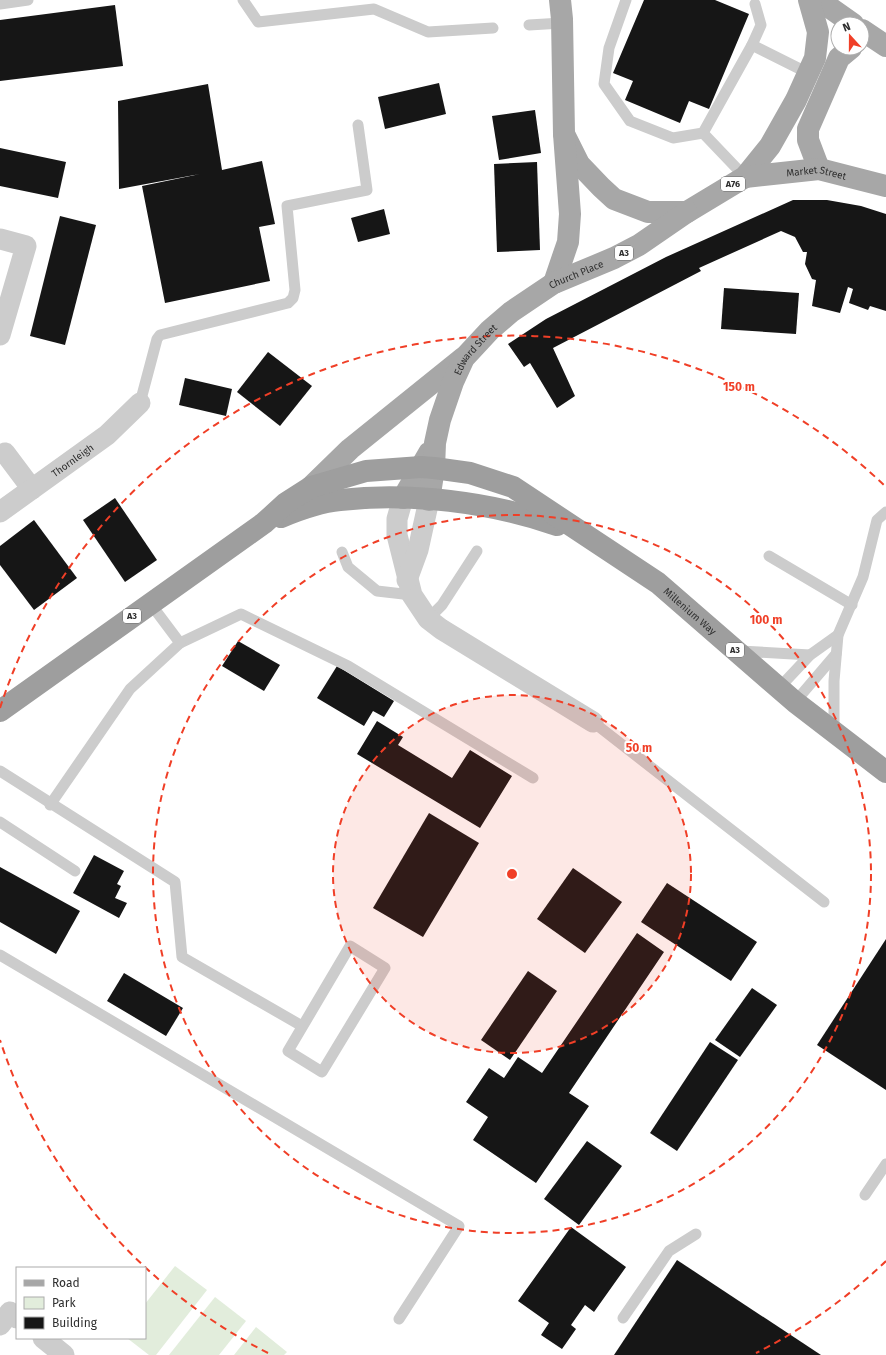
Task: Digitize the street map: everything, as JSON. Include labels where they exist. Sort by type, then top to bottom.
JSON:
[{"type":"highway","name":"A3","points":[[0,711],[264,523],[286,503],[311,488],[366,471],[428,467]]},
{"type":"highway","name":"Millenium Way","points":[[428,467],[470,473],[513,487],[537,502],[581,534],[658,583],[834,734],[886,772]]},
{"type":"highway","name":"A3","points":[[264,523],[298,510],[339,500],[403,498],[429,500]]},
{"type":"highway","name":"Millenium Way","points":[[429,500],[497,508],[528,515],[581,534]]},
{"type":"main road","name":"Church Place","points":[[554,283],[614,258],[639,245],[687,212],[745,177],[770,146],[815,58],[818,32],[809,0]]},
{"type":"main road","points":[[819,0],[842,16]]},
{"type":"main road","name":"Church Place","points":[[554,283],[568,242],[570,214],[564,134],[563,11]]},
{"type":"main road","points":[[819,169],[808,140],[808,129],[839,58],[841,56]]},
{"type":"main road","name":"Church Place","points":[[564,134],[579,164],[614,199],[648,212],[687,212]]},
{"type":"main road","name":"Market Street","points":[[745,177],[819,169],[886,186]]},
{"type":"main road","name":"Edward Street","points":[[429,500],[428,467],[449,395],[464,358],[495,325],[554,283]]},
{"type":"main road","points":[[311,488],[350,449],[464,358]]},
{"type":"main road","name":"Edward Street","points":[[403,498],[428,467]]},
{"type":"street","points":[[0,239],[26,246],[0,335]]},
{"type":"street","name":"Thornleigh","points":[[0,512],[107,435],[140,403]]},
{"type":"street","points":[[5,453],[32,489]]},
{"type":"street","points":[[403,498],[397,519],[397,535],[410,588],[428,619],[441,629],[593,722]]},
{"type":"street","points":[[410,588],[429,500]]},
{"type":"street","points":[[0,1325],[10,1312],[16,1317]]},
{"type":"street","points":[[43,1339],[64,1355]]},
{"type":"lane","points":[[0,4],[28,0]]},
{"type":"lane","points":[[244,0],[258,22],[374,9],[428,32],[492,28]]},
{"type":"lane","points":[[626,0],[609,48],[604,84],[630,121],[673,138],[703,133]]},
{"type":"lane","points":[[703,133],[752,45],[761,25],[755,4]]},
{"type":"lane","points":[[529,25],[563,11]]},
{"type":"lane","points":[[752,45],[808,73]]},
{"type":"lane","points":[[140,403],[160,335],[288,303],[293,298],[295,290],[287,206],[367,190],[358,125]]},
{"type":"lane","points":[[703,133],[745,177]]},
{"type":"lane","points":[[834,734],[833,699],[838,635],[863,577],[877,520],[886,512]]},
{"type":"lane","points":[[342,552],[348,567],[377,591],[410,588]]},
{"type":"lane","points":[[428,619],[442,605],[477,552]]},
{"type":"lane","points":[[769,556],[852,605]]},
{"type":"lane","points":[[150,603],[180,643]]},
{"type":"lane","points":[[50,805],[130,689],[180,643],[241,614],[348,666],[533,778]]},
{"type":"lane","points":[[787,695],[810,655],[838,635]]},
{"type":"lane","points":[[736,651],[810,655]]},
{"type":"lane","points":[[787,695],[836,654]]},
{"type":"lane","points":[[593,722],[824,902]]},
{"type":"lane","points":[[0,771],[50,805],[175,882],[182,957],[302,1026]]},
{"type":"lane","points":[[0,822],[75,871]]},
{"type":"lane","points":[[350,946],[385,968],[322,1072],[288,1051],[302,1026],[350,946]]},
{"type":"lane","points":[[0,955],[459,1226],[399,1319]]},
{"type":"lane","points":[[865,1194],[886,1164]]},
{"type":"lane","points":[[623,1318],[669,1251],[696,1234]]},
{"type":"green space","points":[[175,1266],[207,1290],[156,1355],[149,1355],[128,1339],[146,1339],[146,1303]]},
{"type":"green space","points":[[215,1297],[246,1321],[219,1355],[169,1355]]},
{"type":"green space","points":[[256,1327],[287,1352],[284,1355],[234,1355]]},
{"type":"building","points":[[644,0],[715,0],[749,14],[709,109],[689,101],[680,123],[625,100],[633,81],[613,73]]},
{"type":"building","points":[[115,5],[123,66],[0,81],[0,20]]},
{"type":"building","points":[[439,83],[446,114],[385,129],[378,97]]},
{"type":"building","points":[[208,84],[222,170],[262,161],[275,224],[259,227],[270,281],[165,303],[142,186],[200,174],[119,189],[118,101]]},
{"type":"building","points":[[535,110],[541,153],[499,160],[492,116]]},
{"type":"building","points":[[0,148],[66,162],[58,198],[0,186]]},
{"type":"building","points":[[537,162],[540,250],[497,252],[494,164]]},
{"type":"building","points":[[793,200],[827,200],[861,206],[886,214],[886,311],[870,306],[868,310],[849,303],[853,289],[848,287],[840,313],[812,306],[816,280],[812,279],[805,264],[807,252],[803,252],[795,237],[781,231],[699,268],[701,271],[553,348],[575,396],[557,408],[530,363],[524,367],[508,344],[546,319],[666,257]]},
{"type":"building","points":[[384,209],[390,234],[358,242],[351,218]]},
{"type":"building","points":[[60,216],[96,225],[65,345],[30,336]]},
{"type":"building","points":[[724,288],[799,293],[796,334],[721,329]]},
{"type":"building","points":[[268,352],[312,386],[280,426],[237,392]]},
{"type":"building","points":[[185,378],[232,389],[226,416],[179,405]]},
{"type":"building","points":[[115,498],[157,560],[125,582],[83,520]]},
{"type":"building","points":[[34,520],[77,578],[34,610],[0,565],[0,546]]},
{"type":"building","points":[[238,641],[280,665],[264,691],[222,666]]},
{"type":"building","points":[[337,666],[394,701],[384,717],[373,711],[364,726],[317,698]]},
{"type":"building","points":[[377,721],[403,737],[398,745],[452,778],[470,750],[512,776],[480,828],[357,754]]},
{"type":"building","points":[[429,813],[479,843],[423,937],[373,908]]},
{"type":"building","points":[[94,855],[124,871],[117,884],[121,886],[115,898],[127,903],[119,918],[73,893]]},
{"type":"building","points":[[0,867],[80,911],[56,954],[0,922]]},
{"type":"building","points":[[573,868],[622,902],[585,953],[537,919]]},
{"type":"building","points":[[667,883],[757,942],[731,981],[641,922]]},
{"type":"building","points":[[637,933],[664,952],[569,1093],[589,1106],[536,1183],[473,1140],[488,1117],[466,1102],[489,1068],[504,1078],[518,1057],[542,1073]]},
{"type":"building","points":[[886,939],[886,1090],[817,1045]]},
{"type":"building","points":[[528,971],[557,991],[510,1060],[481,1040]]},
{"type":"building","points":[[124,973],[183,1008],[166,1036],[107,1001]]},
{"type":"building","points":[[752,988],[777,1005],[740,1057],[715,1040]]},
{"type":"building","points":[[710,1042],[738,1060],[677,1151],[650,1133]]},
{"type":"building","points":[[587,1141],[622,1166],[579,1225],[544,1199]]},
{"type":"building","points":[[571,1227],[626,1267],[594,1312],[585,1305],[571,1325],[576,1329],[562,1349],[541,1335],[549,1323],[518,1301]]},
{"type":"building","points":[[677,1260],[821,1355],[614,1355]]}]
